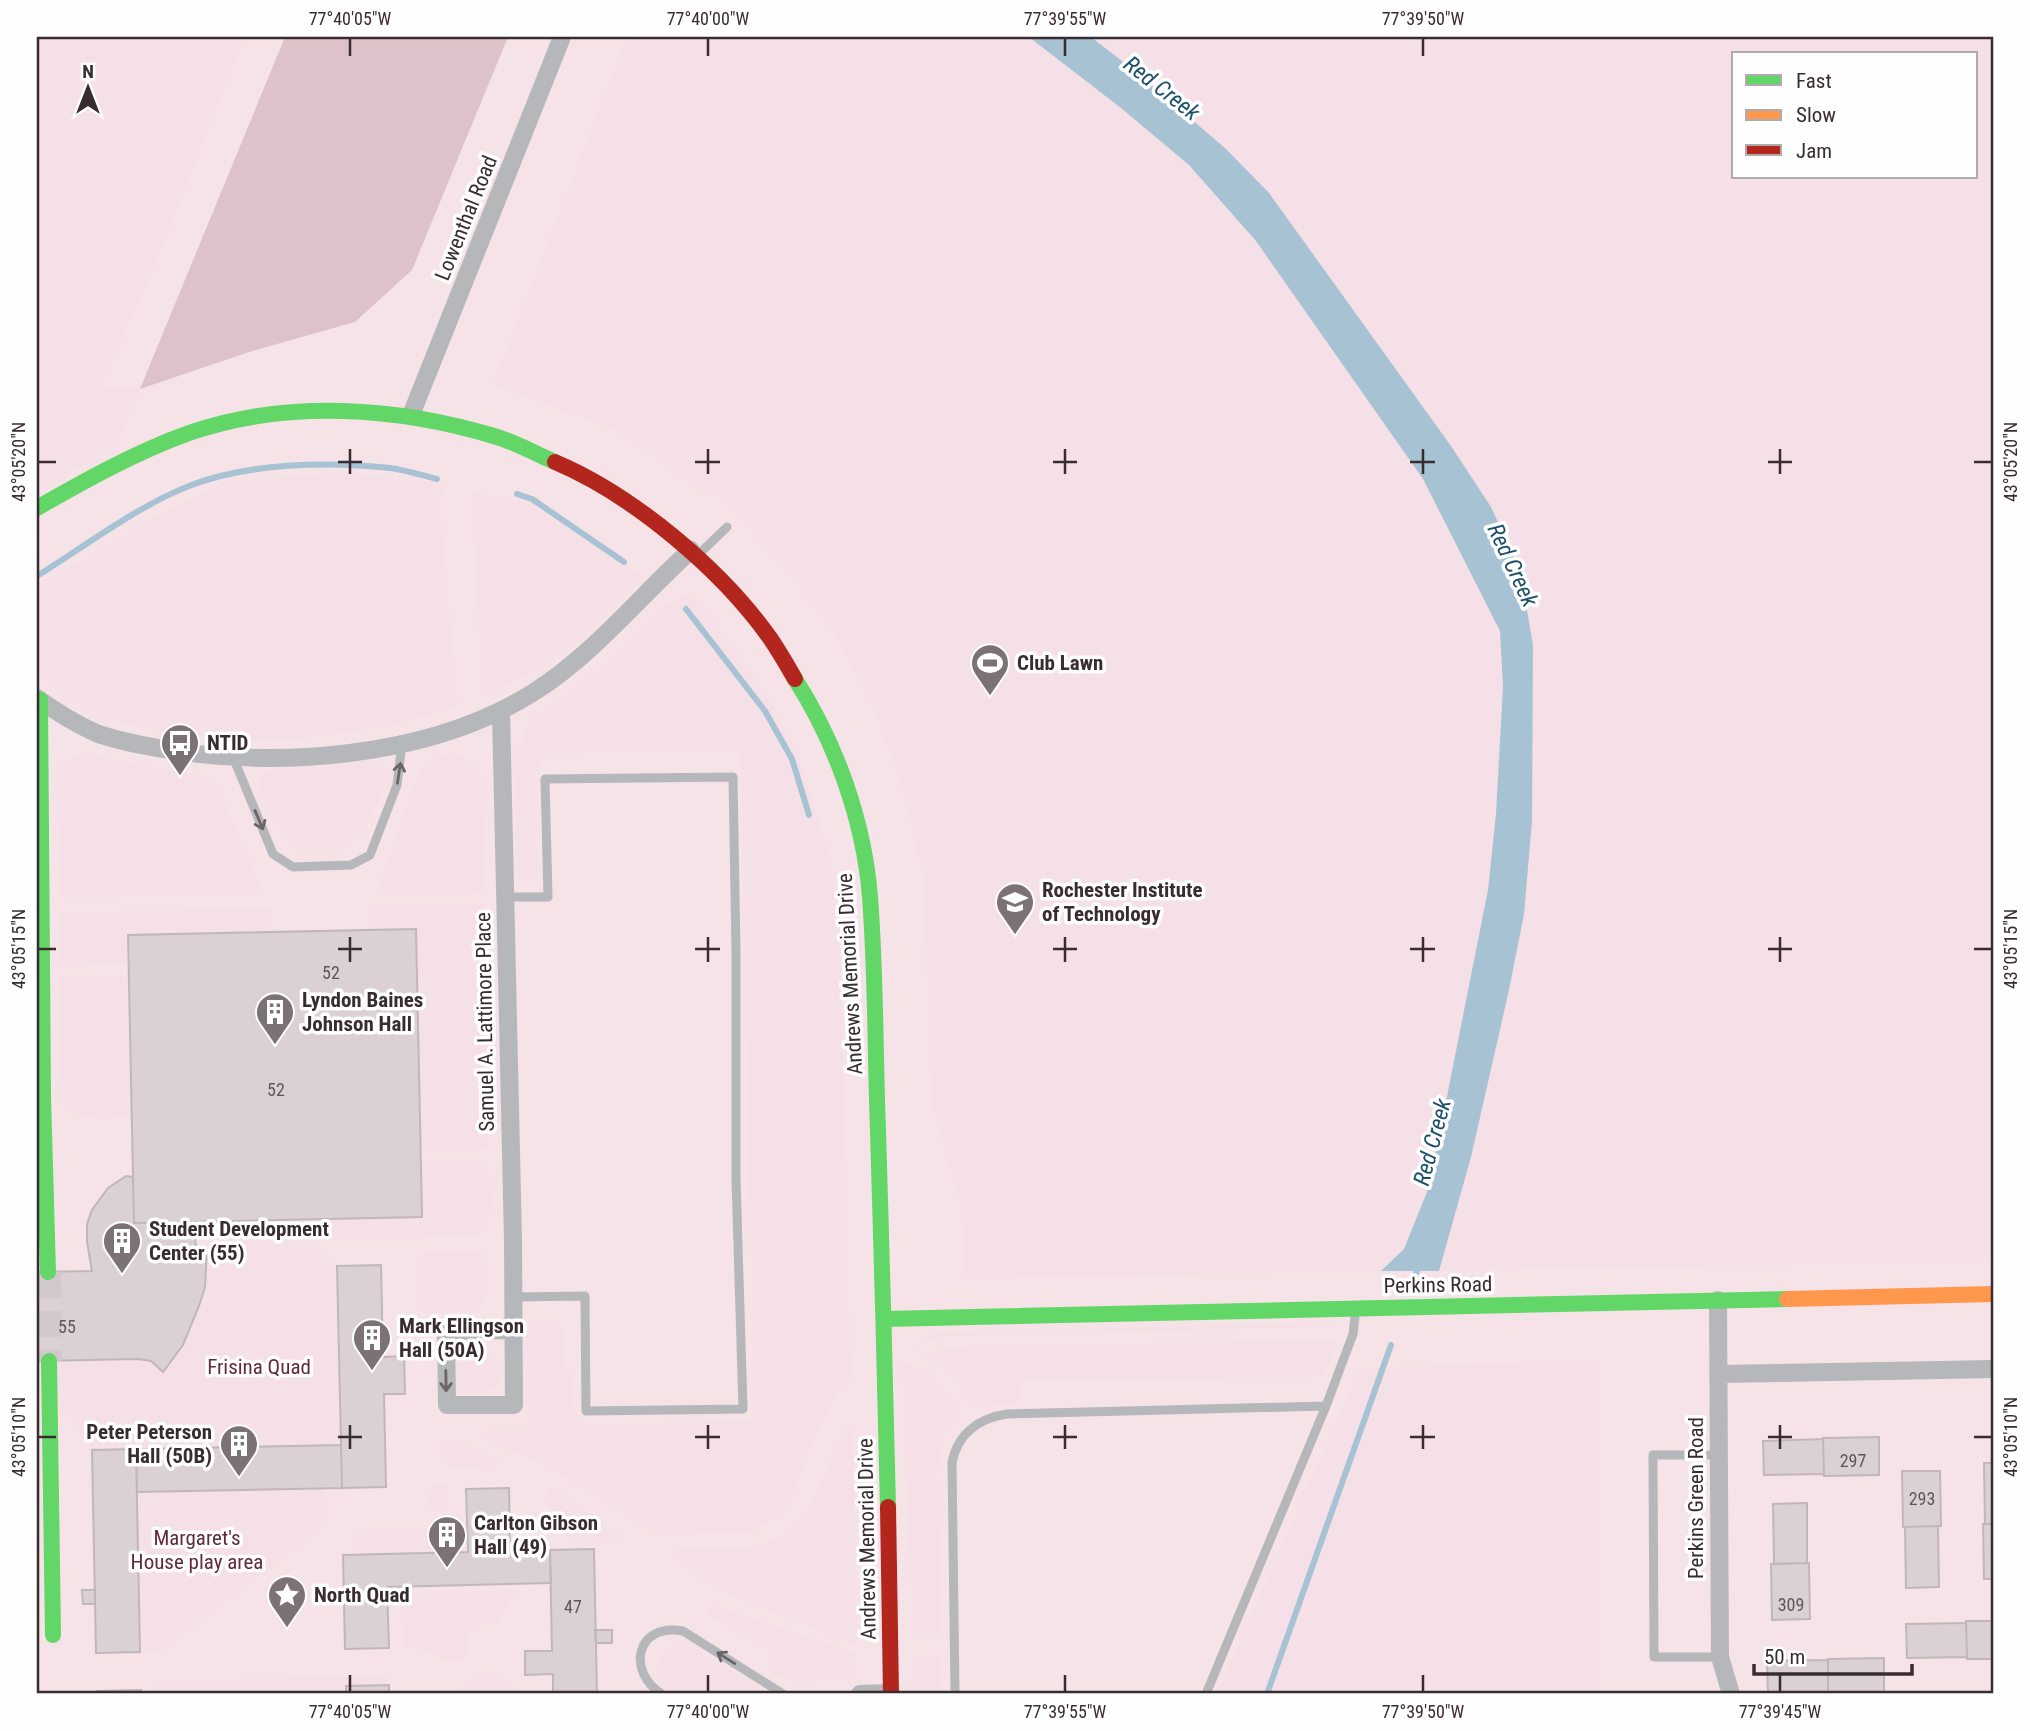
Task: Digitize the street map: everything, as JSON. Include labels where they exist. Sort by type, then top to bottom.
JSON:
[{"type":"street","name":"Lowenthal Road","points":[[411,415],[562,37]]},
{"type":"street","name":"Andrews Memorial Drive","points":[[37,508],[132,457],[211,426],[243,418],[343,410],[411,415],[503,440],[566,466],[621,496],[694,553],[751,613],[793,673],[833,750],[859,831],[869,885],[873,934],[884,1318],[891,1694]]},
{"type":"street","points":[[38,699],[97,733],[137,744],[185,752],[233,757],[324,755],[401,743],[463,726],[501,712],[563,673],[694,553]]},
{"type":"street","points":[[38,699],[41,1233],[48,1272]]},
{"type":"street","name":"Samuel A. Lattimore Place","points":[[501,712],[513,1297],[514,1405],[447,1405],[446,1331],[513,1331]]},
{"type":"street","name":"Perkins Road","points":[[884,1318],[1993,1294]]},
{"type":"street","name":"Perkins Green Road","points":[[1718,1300],[1720,1657],[1731,1694]]},
{"type":"street","points":[[49,1361],[53,1635]]},
{"type":"street","points":[[1719,1374],[1993,1369]]},
{"type":"street","points":[[860,1694],[891,1694]]},
{"type":"lane","points":[[694,553],[727,527]]},
{"type":"lane","points":[[233,757],[273,853],[293,867],[351,865],[370,855],[397,785],[401,743]]},
{"type":"lane","points":[[505,897],[548,897],[545,779],[733,777],[736,1179],[743,1409],[586,1411],[585,1296],[513,1297]]},
{"type":"lane","points":[[1206,1694],[1345,1359],[1353,1334],[1356,1308]]},
{"type":"lane","points":[[955,1694],[952,1463],[958,1443],[975,1425],[994,1416],[1022,1413],[1326,1406]]},
{"type":"lane","points":[[1718,1455],[1653,1455],[1654,1657],[1720,1657]]},
{"type":"lane","points":[[662,1694],[647,1682],[640,1663],[649,1637],[656,1631],[671,1629],[683,1631],[783,1694]]},
{"type":"shaded area","name":"Rochester Institute of Technology","points":[[37,37],[1993,37],[1993,1694],[37,1694]]},
{"type":"shaded area","points":[[285,37],[508,37],[412,270],[355,322],[249,352],[140,389]]},
{"type":"green space","points":[[37,37],[245,37],[148,282],[96,394],[113,387],[140,389],[117,445],[37,490]]},
{"type":"green space","points":[[627,37],[1993,37],[1993,1262],[965,1278],[962,1211],[932,1106],[923,876],[902,786],[872,703],[835,635],[792,575],[721,499],[698,489],[614,429],[493,385]]},
{"type":"green space","points":[[340,473],[445,484],[440,502],[441,520],[458,706],[390,726],[300,739],[248,740],[175,734],[108,719],[59,692],[37,674],[37,588],[159,515],[226,482]]},
{"type":"green space","points":[[472,493],[525,500],[642,576],[575,642],[533,672],[482,698]]},
{"type":"green space","points":[[687,595],[700,602],[765,690],[796,752],[829,852],[835,885],[840,950],[851,1380],[840,1390],[812,1443],[791,1500],[780,1515],[753,1531],[656,1535],[547,1465],[483,1439],[480,1435],[485,1431],[529,1430],[526,1327],[529,1319],[552,1319],[563,1327],[564,1370],[571,1371],[573,1409],[582,1421],[590,1425],[754,1420],[741,750],[540,754],[539,770],[536,773],[537,873],[517,874],[514,744],[522,744],[526,728],[535,716],[595,674],[664,606]]},
{"type":"green space","points":[[82,752],[135,765],[204,775],[217,784],[264,895],[61,898],[57,772],[63,762]]},
{"type":"green space","points":[[451,753],[463,756],[471,762],[478,770],[482,782],[483,893],[379,896],[377,892],[419,772],[434,759]]},
{"type":"green space","points":[[372,759],[384,764],[387,778],[363,835],[344,849],[300,850],[278,825],[262,797],[260,775],[270,770]]},
{"type":"green space","points":[[484,904],[488,1149],[421,1151],[416,929],[368,930],[367,906]]},
{"type":"green space","points":[[273,908],[273,932],[129,964],[60,966],[59,912]]},
{"type":"green space","points":[[60,976],[129,976],[132,1116],[105,1118],[67,1113],[62,1097]]},
{"type":"green space","points":[[421,1162],[488,1162],[490,1213],[484,1231],[478,1236],[311,1240],[311,1219],[421,1217]]},
{"type":"green space","name":"Frisina Quad","points":[[254,1220],[302,1234],[337,1266],[341,1445],[92,1450],[37,1367],[37,1361],[138,1359],[151,1361],[163,1371],[190,1330],[195,1318],[193,1307],[203,1291],[207,1249],[205,1221]]},
{"type":"green space","points":[[428,1251],[482,1251],[488,1267],[488,1292],[473,1312],[422,1313],[422,1258]]},
{"type":"green space","points":[[1322,1322],[1335,1327],[978,1335],[940,1337],[910,1348],[933,1334],[944,1333]]},
{"type":"green space","points":[[1338,1340],[1331,1361],[1320,1377],[1021,1381],[1021,1401],[979,1408],[975,1407],[950,1375],[926,1356],[926,1352],[971,1346]]},
{"type":"green space","points":[[479,1353],[492,1357],[500,1364],[502,1374],[497,1386],[470,1391],[454,1382],[454,1365],[465,1356]]},
{"type":"green space","points":[[1601,1360],[1600,1694],[1217,1694],[1360,1368]]},
{"type":"green space","points":[[902,1363],[930,1372],[961,1412],[962,1419],[944,1433],[937,1473],[941,1637],[913,1638]]},
{"type":"green space","points":[[846,1427],[853,1427],[857,1646],[717,1590],[673,1552],[676,1549],[746,1548],[768,1542],[785,1533],[808,1511]]},
{"type":"green space","points":[[447,1438],[502,1463],[498,1466],[453,1467],[444,1464],[438,1450],[441,1441]]},
{"type":"green space","points":[[549,1484],[624,1538],[553,1537]]},
{"type":"green space","points":[[430,1485],[449,1485],[449,1508],[437,1511],[429,1508]]},
{"type":"green space","name":"Margaret's House play area","points":[[326,1488],[326,1526],[162,1651],[140,1652],[137,1492]]},
{"type":"green space","points":[[447,1529],[447,1552],[359,1554],[358,1530]]},
{"type":"green space","points":[[516,1590],[498,1625],[479,1623],[467,1634],[467,1657],[452,1662],[425,1651],[403,1647],[402,1595]]},
{"type":"green space","points":[[713,1605],[855,1653],[856,1674],[846,1680],[790,1682],[766,1668],[774,1653],[707,1615]]},
{"type":"green space","points":[[679,1645],[692,1647],[759,1688],[761,1694],[697,1696],[678,1694],[670,1690],[660,1680],[657,1666],[665,1652]]},
{"type":"green space","points":[[937,1655],[940,1694],[905,1694],[904,1683],[912,1682],[912,1663],[919,1656]]},
{"type":"green space","points":[[480,1671],[498,1671],[517,1694],[455,1694]]},
{"type":"green space","points":[[386,1675],[386,1684],[344,1685],[344,1694],[156,1694],[159,1681]]},
{"type":"water","points":[[1029,37],[1091,37],[1226,149],[1269,193],[1451,446],[1491,507],[1520,570],[1533,645],[1532,821],[1524,914],[1471,1157],[1439,1271],[1381,1271],[1404,1249],[1429,1187],[1488,890],[1496,814],[1503,687],[1500,631],[1423,479],[1256,241],[1189,165]]},
{"type":"building","name":"Lyndon Baines Johnson Hall","points":[[416,929],[422,1217],[134,1223],[128,935]]},
{"type":"building","name":"Student Development Center (55)","points":[[126,1176],[133,1177],[134,1223],[181,1222],[183,1234],[195,1234],[196,1249],[207,1249],[205,1287],[183,1345],[163,1372],[151,1361],[138,1359],[37,1361],[37,1272],[92,1271],[87,1224],[92,1210],[108,1188]]},
{"type":"building","name":"Mark Ellingson Hall (50A)","points":[[381,1265],[383,1357],[404,1356],[405,1394],[384,1394],[386,1487],[342,1488],[337,1266]]},
{"type":"building","points":[[1879,1437],[1879,1475],[1824,1476],[1823,1438]]},
{"type":"building","points":[[1823,1439],[1824,1474],[1764,1475],[1763,1441]]},
{"type":"building","name":"Peter Peterson Hall (50B)","points":[[341,1445],[342,1488],[137,1492],[136,1449]]},
{"type":"building","points":[[136,1449],[140,1652],[96,1653],[92,1450]]},
{"type":"building","points":[[1984,1463],[1993,1463],[1993,1524],[1985,1524]]},
{"type":"building","points":[[1902,1471],[1940,1471],[1941,1526],[1903,1527]]},
{"type":"building","name":"Carlton Gibson Hall (49)","points":[[509,1488],[510,1552],[550,1550],[551,1583],[387,1587],[389,1648],[345,1649],[343,1555],[468,1552],[466,1489]]},
{"type":"building","points":[[1807,1503],[1807,1563],[1774,1564],[1773,1504]]},
{"type":"building","points":[[1983,1524],[1993,1524],[1993,1579],[1984,1579]]},
{"type":"building","points":[[1938,1526],[1939,1587],[1906,1588],[1905,1527]]},
{"type":"building","points":[[594,1549],[597,1694],[553,1694],[553,1674],[525,1675],[525,1651],[552,1651],[550,1550]]},
{"type":"building","points":[[1809,1563],[1810,1619],[1772,1620],[1771,1564]]},
{"type":"building","points":[[82,1590],[95,1590],[95,1604],[83,1604]]},
{"type":"building","points":[[1966,1621],[1993,1621],[1993,1659],[1967,1659]]},
{"type":"building","points":[[1966,1623],[1967,1657],[1907,1658],[1906,1624]]},
{"type":"building","points":[[595,1630],[612,1630],[612,1643],[596,1643]]},
{"type":"building","points":[[1884,1658],[1884,1694],[1828,1694],[1828,1659]]},
{"type":"building","points":[[1828,1660],[1828,1694],[1768,1694],[1767,1661]]},
{"type":"building","points":[[389,1685],[389,1694],[346,1694],[346,1686]]},
{"type":"building","points":[[141,1690],[141,1694],[97,1694],[97,1691]]},
{"type":"waterway","points":[[37,576],[111,528],[169,495],[212,478],[236,472],[288,466],[341,465],[390,468],[437,479]]},
{"type":"waterway","points":[[517,494],[532,499],[624,562]]},
{"type":"waterway","points":[[686,609],[765,711],[792,759],[809,815]]},
{"type":"waterway","name":"Red Creek","points":[[1410,1290],[1419,1265]]},
{"type":"waterway","name":"Red Creek","points":[[1267,1694],[1391,1345]]},
{"type":"tunnel","points":[[48,1272],[49,1361]]},
{"type":"traffic: fast","points":[[37,508],[131,458],[189,433],[226,422],[304,411],[343,411],[421,419],[497,437],[555,462]]},
{"type":"traffic: fast","points":[[795,679],[823,729],[846,784],[867,868],[874,985],[888,1507]]},
{"type":"traffic: fast","points":[[40,700],[43,1096],[48,1272]]},
{"type":"traffic: fast","points":[[884,1319],[1787,1299]]},
{"type":"traffic: fast","points":[[49,1361],[53,1635]]},
{"type":"traffic: slow","points":[[1787,1299],[1993,1294]]},
{"type":"traffic: jam","points":[[555,462],[615,494],[673,536],[701,561],[750,612],[795,679]]},
{"type":"traffic: jam","points":[[888,1507],[891,1694]]},
{"type":"place","name":"Club Lawn","points":[[990,697]]},
{"type":"place","name":"NTID","points":[[180,777]]},
{"type":"place","name":"Rochester Institute of Technology","points":[[1015,936]]},
{"type":"place","name":"Lyndon Baines Johnson Hall","points":[[275,1046]]},
{"type":"place","name":"Student Development Center (55)","points":[[122,1275]]},
{"type":"place","name":"Mark Ellingson Hall (50A)","points":[[372,1372]]},
{"type":"place","name":"Peter Peterson Hall (50B)","points":[[239,1478]]},
{"type":"place","name":"Carlton Gibson Hall (49)","points":[[447,1569]]},
{"type":"place","name":"North Quad","points":[[287,1629]]}]
